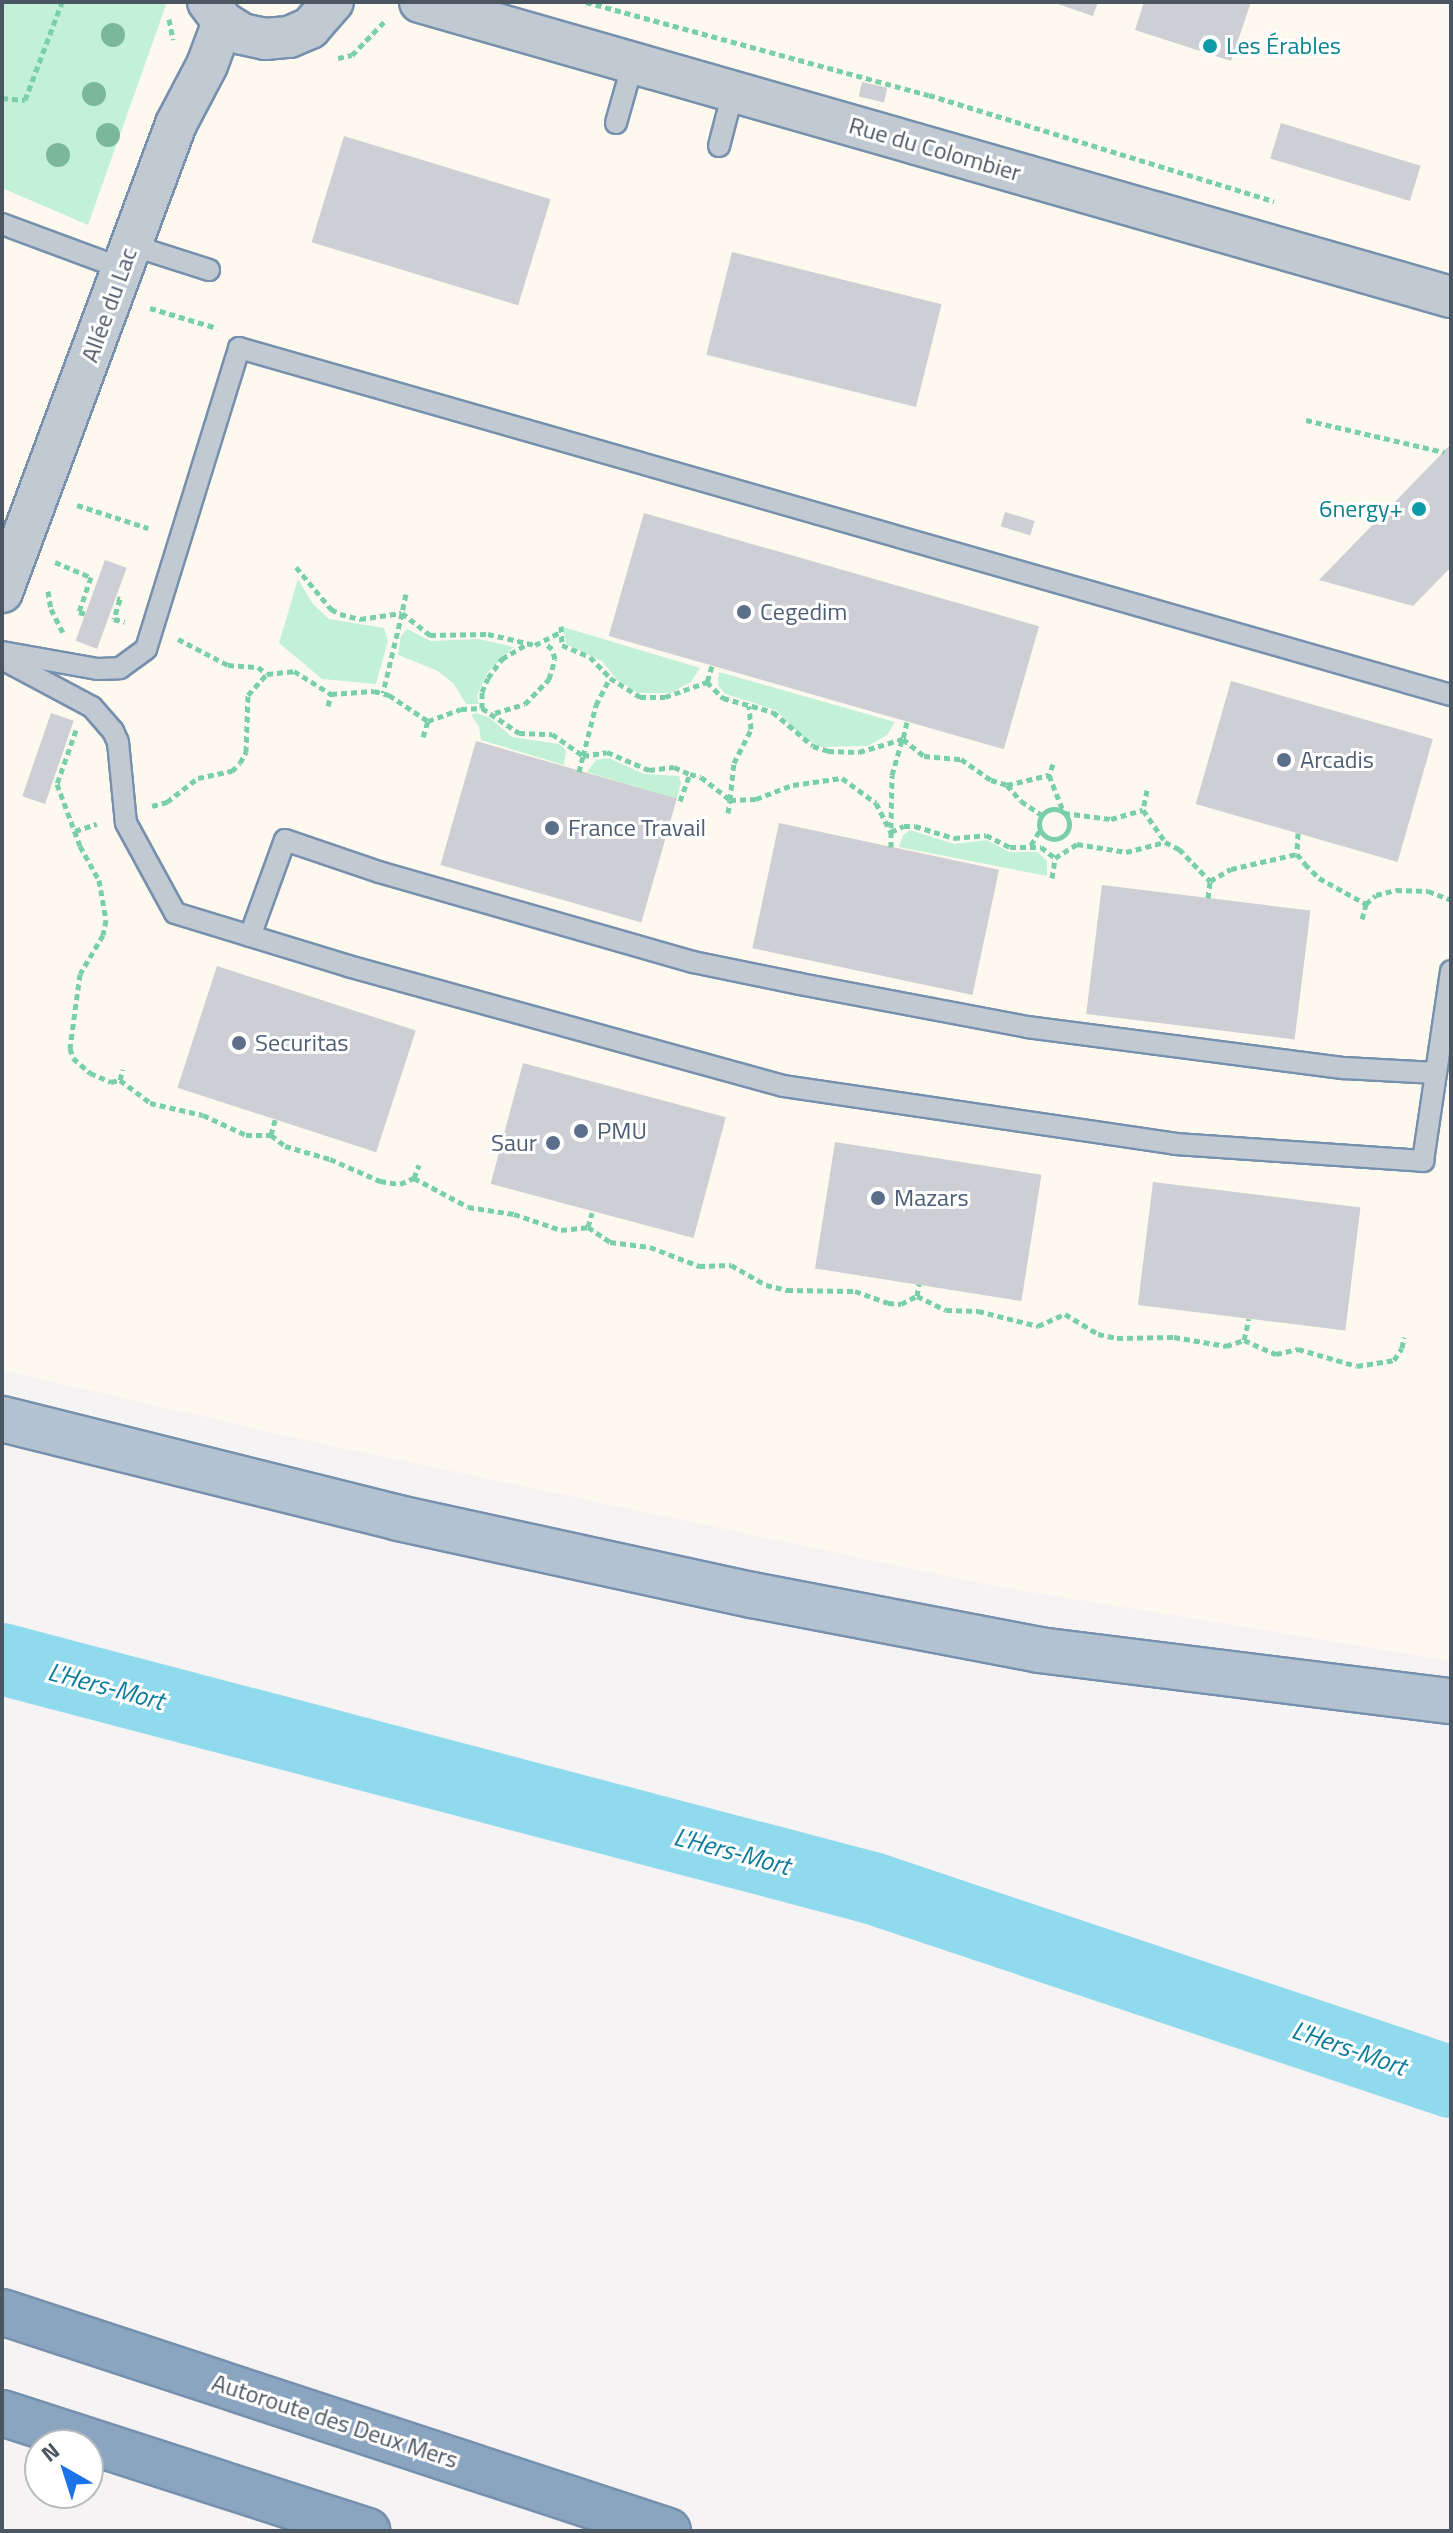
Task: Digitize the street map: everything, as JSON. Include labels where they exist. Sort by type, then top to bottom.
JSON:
[{"type":"highway","name":"Autoroute des Deux Mers","points":[[2,2312],[668,2531]]},
{"type":"highway","points":[[2,2413],[367,2531]]},
{"type":"main road","points":[[2,1419],[398,1518],[767,1598],[1039,1650],[1451,1701]]},
{"type":"street","name":"Allée du Lac","points":[[216,12],[242,34],[265,39],[289,37],[310,28],[333,2]]},
{"type":"street","name":"Rue du Colombier","points":[[420,2],[1451,297]]},
{"type":"street","name":"Allée du Lac","points":[[2,592],[176,124],[207,65],[216,12]]},
{"type":"lane","points":[[616,123],[633,63]]},
{"type":"lane","points":[[719,146],[733,92]]},
{"type":"lane","points":[[2,224],[122,269],[209,270]]},
{"type":"lane","points":[[2,652],[112,669],[131,663],[146,649],[239,348],[1451,695]]},
{"type":"lane","points":[[2,659],[92,707],[113,731],[118,742],[126,823],[175,913],[784,1086],[1175,1144],[1423,1161],[1451,971]]},
{"type":"lane","points":[[250,936],[285,840],[506,910],[693,962],[785,981],[1027,1027],[1344,1068],[1436,1073]]},
{"type":"path","points":[[2,98],[25,100],[62,2]]},
{"type":"path","points":[[586,2],[929,95],[1287,205]]},
{"type":"path","points":[[122,269],[141,305],[220,329]]},
{"type":"path","points":[[1306,420],[1444,452]]},
{"type":"path","points":[[70,518],[75,504],[148,528]]},
{"type":"path","points":[[51,572],[60,547]]},
{"type":"path","points":[[54,562],[91,577],[79,612],[86,614]]},
{"type":"path","points":[[296,567],[331,609],[340,614],[360,619],[402,613],[430,635],[488,634],[526,644],[545,643],[560,629],[562,645],[597,662],[610,678],[628,691],[651,698],[665,697],[707,682]]},
{"type":"path","points":[[48,583],[51,609],[70,641]]},
{"type":"path","points":[[383,693],[406,594]]},
{"type":"path","points":[[117,598],[120,599],[114,619],[139,627]]},
{"type":"path","points":[[176,638],[228,665],[258,667],[267,674]]},
{"type":"path","points":[[494,714],[525,704],[549,679],[555,659],[552,649],[545,643]]},
{"type":"path","points":[[482,708],[482,692],[493,670],[526,644]]},
{"type":"path","points":[[707,682],[712,666]]},
{"type":"path","points":[[141,809],[167,802],[198,778],[232,771],[240,763],[246,752],[248,695],[267,674],[294,671],[331,694],[366,690],[383,693],[428,721]]},
{"type":"path","points":[[579,772],[596,705],[610,678]]},
{"type":"path","points":[[707,682],[723,698],[773,712],[799,737],[828,751],[859,752],[903,739]]},
{"type":"path","points":[[328,706],[331,694]]},
{"type":"path","points":[[728,813],[734,763],[751,729],[749,706]]},
{"type":"path","points":[[428,721],[461,709],[482,708],[519,733],[552,734],[583,756],[607,752],[649,770],[674,767],[701,777],[730,800],[756,799],[793,785],[842,778],[876,803],[891,832]]},
{"type":"path","points":[[423,737],[428,721]]},
{"type":"path","points":[[891,847],[892,775],[907,722]]},
{"type":"path","points":[[80,724],[71,737],[57,784],[99,880],[106,920],[103,935],[80,974],[70,1048],[73,1058],[90,1073],[111,1082],[120,1080]]},
{"type":"path","points":[[903,739],[924,756],[961,759],[991,780],[1007,785],[1049,775]]},
{"type":"path","points":[[1040,830],[1046,838],[1055,840],[1064,836],[1069,820],[1049,775],[1053,764]]},
{"type":"path","points":[[680,801],[690,774]]},
{"type":"path","points":[[1007,785],[1021,801],[1042,815]]},
{"type":"path","points":[[1147,790],[1143,810],[1165,842],[1179,849],[1210,881]]},
{"type":"path","points":[[1042,815],[1057,809],[1064,813],[1111,819],[1143,810]]},
{"type":"path","points":[[1031,845],[1040,830],[1042,815]]},
{"type":"path","points":[[75,831],[109,820]]},
{"type":"path","points":[[891,832],[904,826],[915,826],[954,838],[986,835],[1010,847],[1041,847],[1055,858]]},
{"type":"path","points":[[1298,833],[1297,854],[1319,878],[1366,904]]},
{"type":"path","points":[[1064,836],[1077,844],[1126,852],[1165,842]]},
{"type":"path","points":[[1052,878],[1055,858],[1077,844]]},
{"type":"path","points":[[1210,881],[1231,869],[1297,854]]},
{"type":"path","points":[[1208,898],[1210,881]]},
{"type":"path","points":[[1362,919],[1366,904],[1376,895],[1414,889],[1451,900]]},
{"type":"path","points":[[120,1080],[123,1069]]},
{"type":"path","points":[[120,1080],[140,1098],[158,1107],[203,1115],[246,1135],[271,1135],[285,1146],[330,1159],[380,1181],[400,1184],[414,1178],[419,1165]]},
{"type":"path","points":[[271,1135],[275,1120]]},
{"type":"path","points":[[414,1178],[468,1207],[514,1214],[561,1230],[588,1227],[610,1242],[650,1247],[699,1266],[731,1265],[766,1285],[787,1290],[855,1291],[888,1303],[901,1304],[917,1296]]},
{"type":"path","points":[[588,1227],[592,1213]]},
{"type":"path","points":[[917,1296],[919,1284]]},
{"type":"path","points":[[917,1296],[946,1310],[978,1311],[1038,1326],[1065,1314],[1098,1334],[1117,1338],[1174,1337],[1226,1346],[1244,1340],[1276,1354],[1298,1349],[1357,1366],[1394,1360],[1402,1348],[1404,1337]]},
{"type":"path","points":[[1244,1340],[1249,1319]]},
{"type":"shaded area","points":[[2,2],[1451,2],[1451,1661],[989,1585],[305,1440],[2,1370]]},
{"type":"green space","points":[[2,2],[167,2],[88,225],[2,188]]},
{"type":"green space","points":[[298,579],[313,604],[329,619],[384,628],[388,641],[376,684],[322,679],[279,643]]},
{"type":"green space","points":[[563,627],[700,668],[691,682],[671,693],[638,693],[617,680],[602,661],[566,644]]},
{"type":"green space","points":[[407,629],[431,641],[479,639],[514,647],[487,673],[477,696],[479,704],[466,704],[454,684],[438,671],[398,655],[401,636]]},
{"type":"green space","points":[[719,672],[895,722],[887,735],[868,746],[821,747],[801,736],[776,710],[725,694],[718,685]]},
{"type":"green space","points":[[476,713],[490,718],[512,737],[559,744],[566,750],[564,765],[481,740],[479,726],[471,715]]},
{"type":"green space","points":[[609,758],[644,774],[679,776],[681,783],[677,799],[587,772],[596,760]]},
{"type":"green space","points":[[910,830],[954,844],[987,840],[1009,852],[1038,852],[1047,861],[1047,876],[899,847],[903,835]]},
{"type":"building","points":[[1052,2],[1098,2],[1093,16]]},
{"type":"building","name":"Les Érables","points":[[1144,2],[1251,2],[1231,61],[1135,30]]},
{"type":"building","points":[[862,82],[887,88],[884,102],[859,97]]},
{"type":"building","points":[[1281,123],[1421,166],[1410,201],[1270,158]]},
{"type":"building","points":[[344,136],[551,199],[518,305],[312,242]]},
{"type":"building","points":[[732,252],[942,304],[916,407],[706,355]]},
{"type":"building","name":"6nergy+","points":[[1451,444],[1451,567],[1413,606],[1319,580]]},
{"type":"building","points":[[1005,512],[1035,521],[1030,535],[1001,526]]},
{"type":"building","points":[[644,513],[1039,626],[1004,749],[609,636]]},
{"type":"building","points":[[105,560],[127,568],[97,649],[76,641]]},
{"type":"building","points":[[1231,681],[1433,739],[1398,862],[1196,804]]},
{"type":"building","points":[[51,713],[74,721],[45,804],[22,796]]},
{"type":"building","points":[[476,741],[677,799],[641,923],[440,865]]},
{"type":"building","points":[[779,823],[999,870],[972,995],[752,948]]},
{"type":"building","points":[[1102,885],[1310,911],[1295,1040],[1086,1014]]},
{"type":"building","points":[[217,966],[416,1031],[376,1152],[177,1088]]},
{"type":"building","points":[[523,1063],[726,1117],[693,1238],[491,1184]]},
{"type":"building","points":[[835,1142],[1041,1175],[1021,1301],[815,1268]]},
{"type":"building","points":[[1153,1182],[1360,1207],[1345,1331],[1138,1305]]},
{"type":"waterway","name":"L'Hers-Mort","points":[[2,1659],[872,1888],[1451,2082]]},
{"type":"place","name":"Les Érables","points":[[1210,46]]},
{"type":"place","name":"6nergy+","points":[[1419,509]]},
{"type":"place","name":"Cegedim","points":[[744,612]]},
{"type":"place","name":"Arcadis","points":[[1284,760]]},
{"type":"place","name":"France Travail","points":[[552,828]]},
{"type":"place","name":"Securitas","points":[[239,1043]]},
{"type":"place","name":"PMU","points":[[581,1131]]},
{"type":"place","name":"Saur","points":[[553,1143]]},
{"type":"place","name":"Mazars","points":[[878,1198]]}]
